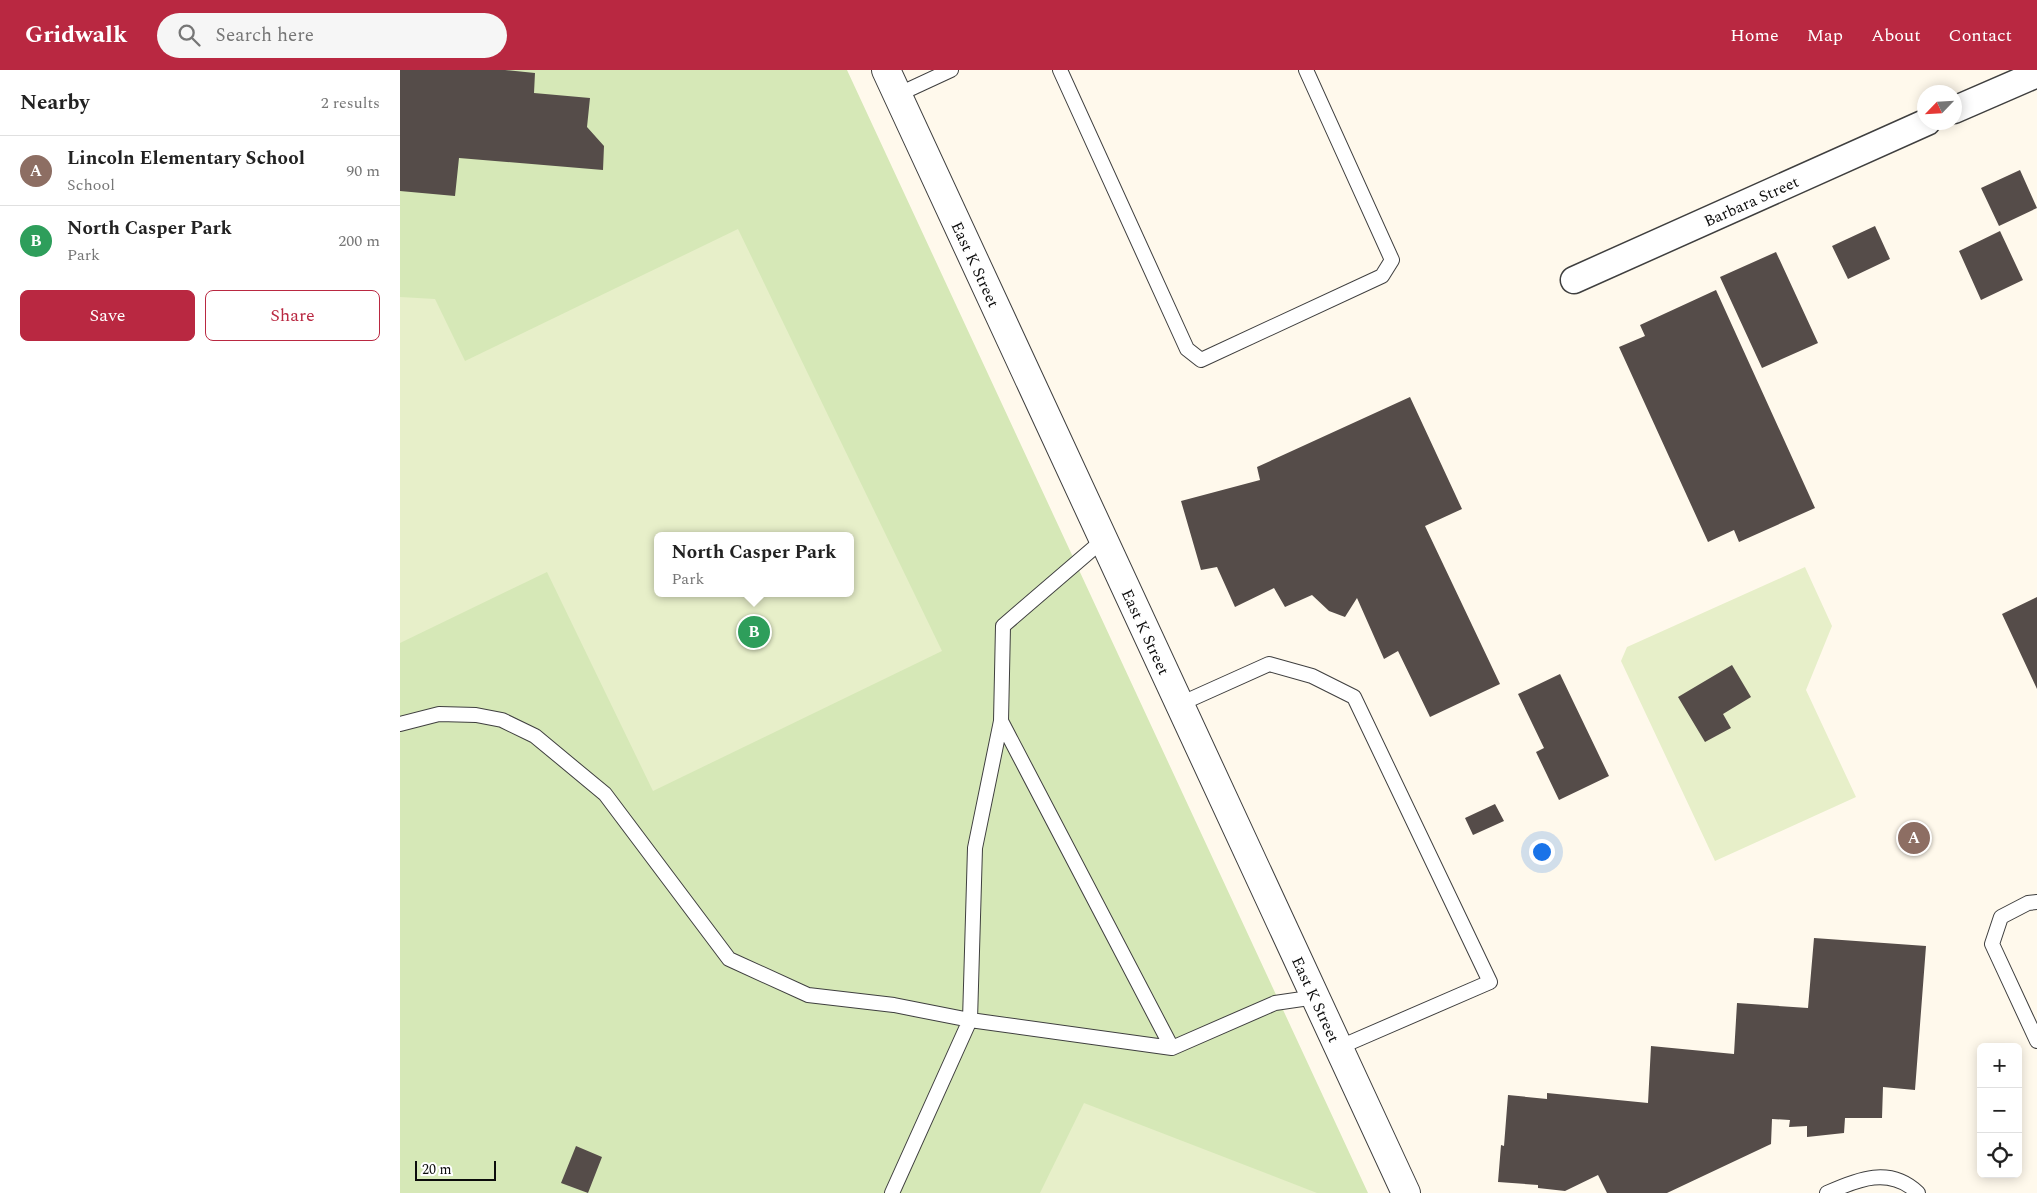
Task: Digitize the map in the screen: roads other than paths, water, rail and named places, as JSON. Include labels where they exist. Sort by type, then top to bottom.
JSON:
[{"type":"street","name":"East K Street","points":[[886,70],[1406,1193]]},
{"type":"street","points":[[1962,107],[2037,74]]},
{"type":"street","name":"Barbara Street","points":[[1574,280],[1917,126]]},
{"type":"lane","points":[[897,95],[951,70]]},
{"type":"lane","points":[[1060,70],[1187,349],[1201,360],[1382,276],[1392,260],[1306,70]]},
{"type":"lane","points":[[892,1193],[970,1020],[975,848],[1001,721],[1002,626],[1104,540]]},
{"type":"lane","points":[[1180,704],[1269,664],[1312,676],[1354,697],[1490,982],[1340,1048]]},
{"type":"lane","points":[[400,724],[439,714],[476,715],[502,720],[535,736],[605,794],[729,959],[808,994],[894,1005],[970,1020],[1172,1048],[1275,1003],[1316,997]]},
{"type":"lane","points":[[1001,721],[1172,1048]]},
{"type":"lane","points":[[2037,902],[2028,903],[2000,917],[1992,944],[2037,1041]]},
{"type":"lane","points":[[1827,1193],[1866,1177],[1882,1176],[1897,1180],[1918,1193]]},
{"type":"place","name":"North Casper Park","points":[[754,632]]},
{"type":"place","name":"Lincoln Elementary School","points":[[1914,838]]}]
